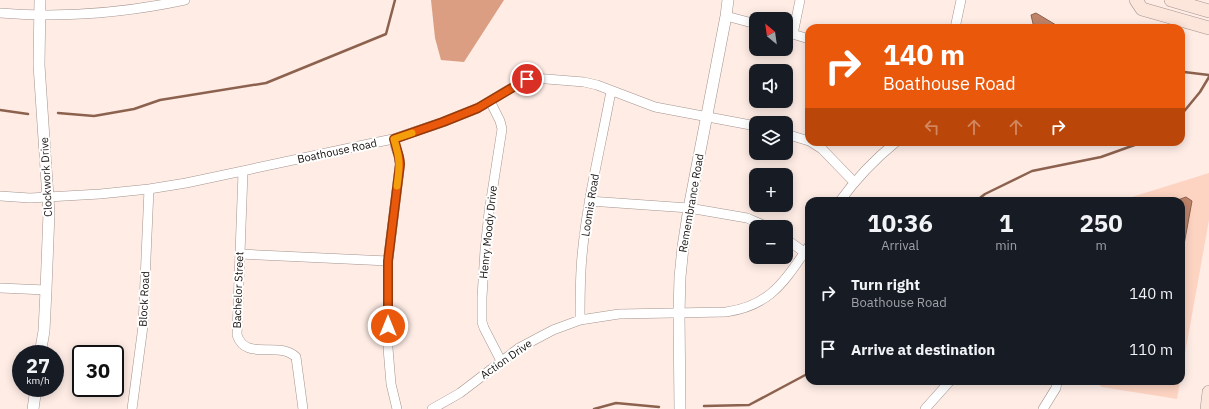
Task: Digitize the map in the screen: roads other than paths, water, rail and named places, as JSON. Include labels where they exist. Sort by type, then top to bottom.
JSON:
[{"type":"main road","points":[[1136,0],[1142,9],[1209,28]]},
{"type":"main road","points":[[1171,0],[1209,11]]},
{"type":"main road","points":[[1206,409],[1209,392]]},
{"type":"street","name":"Clockwork Drive","points":[[40,0],[38,65],[48,196],[46,290],[44,331],[42,345]]},
{"type":"street","points":[[0,13],[40,15],[90,14],[139,4],[185,0]]},
{"type":"street","name":"Remembrance Road","points":[[680,409],[680,277],[689,208],[728,0]]},
{"type":"street","points":[[793,21],[800,0]]},
{"type":"street","points":[[956,24],[961,0]]},
{"type":"street","points":[[726,16],[749,22]]},
{"type":"street","points":[[793,34],[805,38]]},
{"type":"street","name":"Boathouse Road","points":[[0,196],[30,198],[100,194],[149,189],[243,172],[394,139],[443,122],[490,101],[527,79],[534,78],[584,82],[611,90],[655,107],[749,125]]},
{"type":"street","name":"Loomis Road","points":[[580,320],[580,282],[589,201],[611,90]]},
{"type":"street","name":"Henry Moody Drive","points":[[490,101],[500,121],[502,129],[484,250],[482,313],[484,328],[502,361]]},
{"type":"street","points":[[793,136],[805,140]]},
{"type":"street","points":[[394,139],[400,164],[388,261],[388,348],[391,384],[396,409]]},
{"type":"street","points":[[817,146],[822,149],[854,182]]},
{"type":"street","points":[[843,197],[854,182],[891,146]]},
{"type":"street","name":"Bachelor Street","points":[[243,172],[237,335],[239,341],[250,349],[285,350],[296,357],[303,409]]},
{"type":"street","name":"Block Road","points":[[132,409],[143,326],[149,189]]},
{"type":"street","points":[[589,201],[689,208],[752,220]]},
{"type":"street","points":[[793,242],[805,248]]},
{"type":"street","name":"Action Drive","points":[[432,409],[460,393],[519,348],[553,330],[580,320],[619,314],[726,312],[738,310],[762,301],[779,287],[805,252]]},
{"type":"street","points":[[240,254],[388,261]]},
{"type":"street","points":[[0,288],[46,290]]},
{"type":"street","points":[[925,409],[946,385]]},
{"type":"street","points":[[1045,408],[1056,385]]},
{"type":"street","points":[[33,409],[35,397]]},
{"type":"waterway","points":[[58,113],[94,116],[134,109],[160,100],[266,83],[386,34],[395,0]]},
{"type":"waterway","points":[[1185,72],[1209,75]]},
{"type":"waterway","points":[[1185,110],[1200,92],[1209,77]]},
{"type":"waterway","points":[[0,110],[28,114]]},
{"type":"waterway","points":[[981,197],[1032,171],[1101,157],[1132,146]]},
{"type":"waterway","points":[[704,406],[749,405],[805,375]]},
{"type":"waterway","points":[[594,409],[616,403],[659,407]]}]
